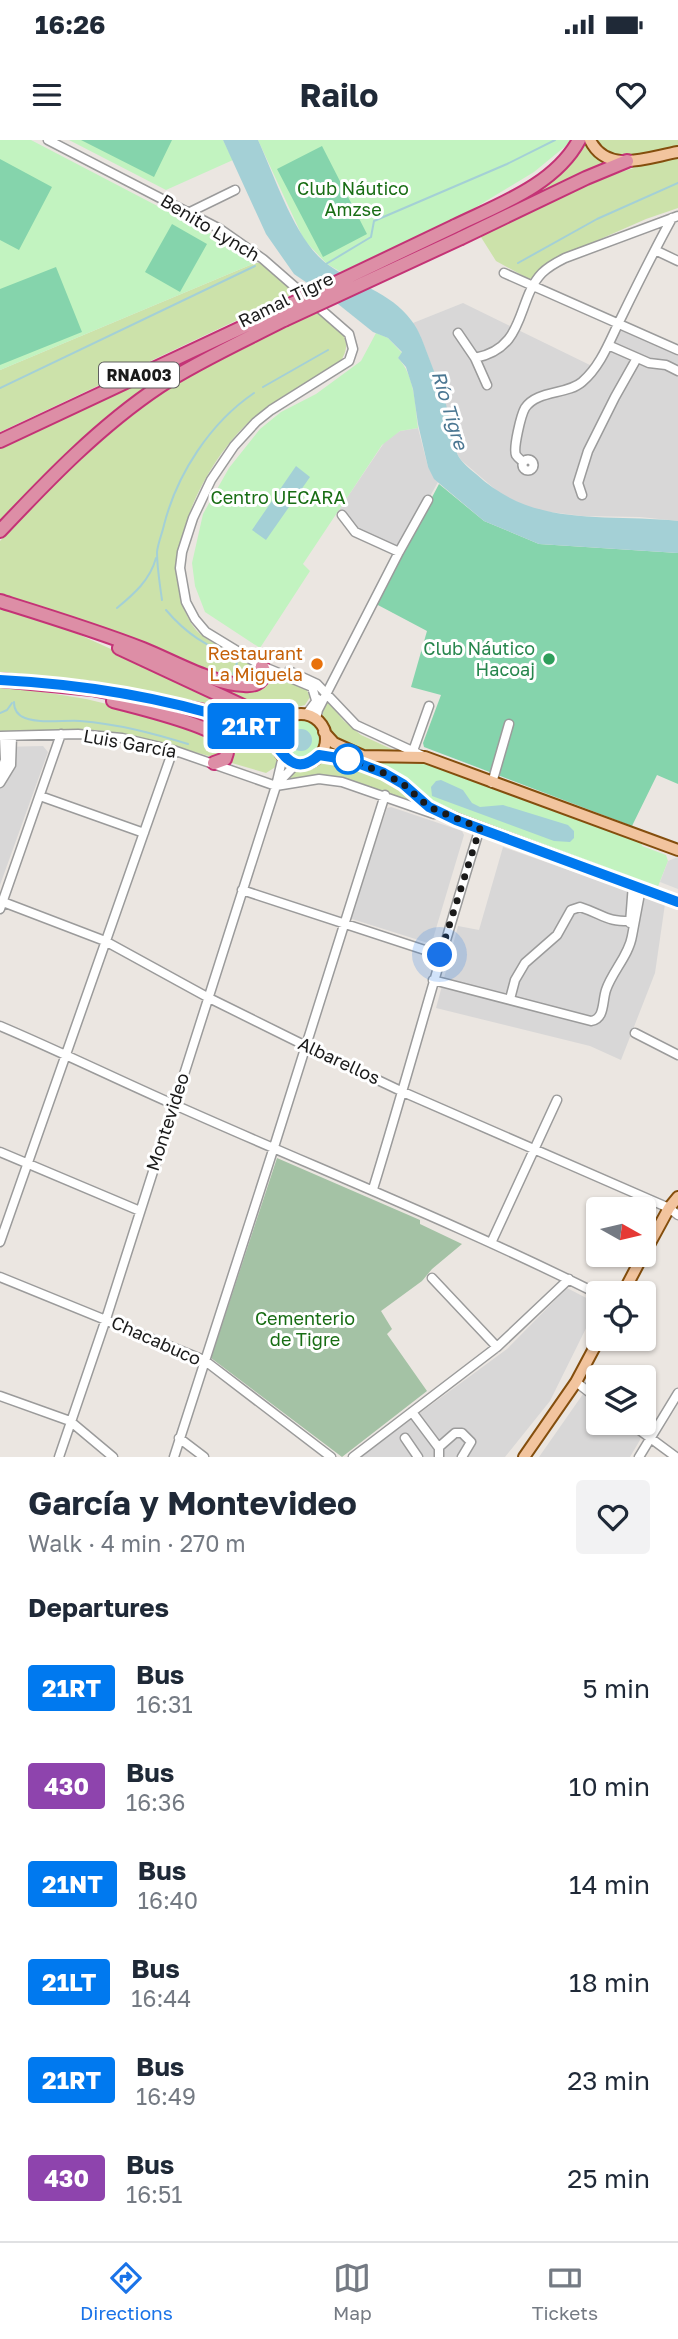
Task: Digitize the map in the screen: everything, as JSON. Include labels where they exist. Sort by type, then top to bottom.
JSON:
[{"type":"highway","name":"Ramal Tigre","points":[[458,232],[541,180],[569,156],[579,140]]},
{"type":"highway","name":"Ramal Tigre","points":[[0,531],[91,440],[160,387],[281,315],[458,232],[627,162]]},
{"type":"highway","name":"RNA003","points":[[0,441],[281,315]]},
{"type":"highway","points":[[0,601],[141,648],[187,668],[237,685],[260,682],[265,673],[262,666]]},
{"type":"highway","points":[[71,625],[256,712],[287,718]]},
{"type":"highway","points":[[0,680],[92,690],[210,712],[257,729],[280,751]]},
{"type":"highway","points":[[52,685],[153,712],[203,729],[222,739],[228,748],[225,760],[214,763]]},
{"type":"main road","points":[[590,140],[603,156],[615,162],[627,162]]},
{"type":"main road","name":"Ramal Tigre","points":[[627,162],[678,152]]},
{"type":"main road","points":[[324,732],[325,744],[319,755],[309,762],[297,764],[280,751],[279,728],[287,718],[300,714],[311,717],[334,743],[363,756],[425,757],[678,850]]},
{"type":"main road","points":[[319,755],[350,760],[384,773],[403,784],[429,807],[456,820],[678,902]]},
{"type":"main road","points":[[656,1236],[673,1211],[678,1197]]},
{"type":"main road","points":[[524,1457],[576,1382],[593,1351]]},
{"type":"street","name":"Benito Lynch","points":[[48,140],[220,229],[263,259],[349,334],[352,342],[349,361],[271,410],[234,446],[211,481],[187,535],[180,568],[182,587],[191,612],[206,632],[250,657]]},
{"type":"street","points":[[190,212],[235,190]]},
{"type":"street","points":[[523,462],[517,456],[515,446],[526,406],[539,398],[575,387],[594,368],[675,217]]},
{"type":"street","points":[[475,358],[494,353],[513,332],[541,274],[565,258],[675,217]]},
{"type":"street","points":[[655,250],[678,261]]},
{"type":"street","points":[[505,273],[678,350]]},
{"type":"street","points":[[458,333],[475,358],[487,386]]},
{"type":"street","points":[[608,345],[649,363],[666,365],[678,371]]},
{"type":"street","points":[[582,495],[578,483],[588,451],[637,358]]},
{"type":"street","points":[[311,717],[327,695],[428,500]]},
{"type":"street","points":[[342,515],[355,532],[399,552]]},
{"type":"street","points":[[250,657],[262,666],[312,687],[316,700],[311,717]]},
{"type":"street","points":[[250,657],[306,678],[356,725],[425,757]]},
{"type":"street","points":[[316,700],[327,695]]},
{"type":"street","points":[[413,751],[429,706]]},
{"type":"street","points":[[492,783],[509,724]]},
{"type":"street","points":[[1,906],[61,734]]},
{"type":"street","name":"Luis García","points":[[5,736],[61,734],[122,738],[173,750],[276,786]]},
{"type":"street","points":[[0,774],[5,760],[5,736]]},
{"type":"street","points":[[0,783],[11,765],[5,736]]},
{"type":"street","points":[[0,1242],[173,750]]},
{"type":"street","name":"Montevideo","points":[[59,1457],[106,1319],[276,786],[281,770],[280,751]]},
{"type":"street","name":"Montevideo","points":[[276,786],[297,764]]},
{"type":"street","points":[[258,779],[271,778],[281,770]]},
{"type":"street","points":[[276,786],[319,779],[352,784],[456,820]]},
{"type":"street","points":[[174,1457],[385,795]]},
{"type":"street","points":[[40,796],[144,833]]},
{"type":"street","points":[[373,1189],[440,955],[480,828]]},
{"type":"street","points":[[433,979],[591,1021],[597,1020],[614,970],[628,947],[637,886]]},
{"type":"street","points":[[242,890],[440,955]]},
{"type":"street","name":"Albarellos","points":[[1,906],[105,941],[209,998],[306,1046],[673,1211]]},
{"type":"street","points":[[510,999],[515,980],[525,963],[557,934],[571,910],[580,907],[604,919],[632,923]]},
{"type":"street","points":[[0,1026],[67,1054],[174,1105],[373,1189],[586,1288]]},
{"type":"street","points":[[635,1033],[678,1055]]},
{"type":"street","points":[[491,1243],[557,1100]]},
{"type":"street","points":[[0,1152],[140,1211]]},
{"type":"street","name":"Chacabuco","points":[[0,1277],[204,1360],[331,1457]]},
{"type":"street","points":[[432,1278],[497,1347]]},
{"type":"street","points":[[353,1457],[497,1347],[569,1279]]},
{"type":"street","points":[[576,1382],[586,1390]]},
{"type":"street","points":[[639,1457],[678,1392]]},
{"type":"street","points":[[0,1396],[70,1421],[113,1457]]},
{"type":"street","points":[[412,1412],[439,1447],[439,1457]]},
{"type":"street","points":[[439,1447],[455,1433],[461,1433],[471,1439],[462,1457]]},
{"type":"street","points":[[647,1435],[676,1457]]},
{"type":"street","points":[[179,1438],[204,1457]]},
{"type":"street","points":[[405,1438],[418,1457]]},
{"type":"shaded area","points":[[463,303],[594,367],[619,322],[678,350],[678,521],[582,516],[534,510],[503,496],[461,460],[456,452],[444,399],[413,323]]},
{"type":"shaded area","points":[[418,428],[428,467],[438,482],[399,552],[355,532],[338,511],[386,440],[400,431]]},
{"type":"shaded area","points":[[43,746],[48,752],[0,885],[0,747]]},
{"type":"shaded area","points":[[391,807],[462,831],[464,835],[432,942],[352,919],[351,916],[387,808]]},
{"type":"shaded area","points":[[503,847],[665,904],[655,973],[621,1060],[590,1046],[436,1008],[458,926],[479,930]]},
{"type":"shaded area","points":[[678,857],[678,889],[660,882],[668,861]]},
{"type":"shaded area","points":[[567,1288],[586,1298],[586,1328],[550,1401],[505,1457],[360,1457],[507,1349]]},
{"type":"shaded area","points":[[583,1394],[586,1396],[586,1435],[641,1435],[630,1457],[539,1457]]},
{"type":"green space","points":[[0,140],[31,140],[236,247],[255,263],[0,370]]},
{"type":"green space","points":[[69,140],[223,140],[233,160],[166,190]]},
{"type":"green space","points":[[81,140],[172,140],[154,177]]},
{"type":"green space","name":"Club Náutico Amzse","points":[[258,140],[573,140],[534,172],[463,215],[341,272],[327,264],[304,240]]},
{"type":"green space","points":[[584,140],[612,162],[186,363],[147,389],[0,523],[0,445],[509,203]]},
{"type":"green space","points":[[597,140],[678,140],[678,147],[624,156],[605,149]]},
{"type":"green space","points":[[322,146],[367,234],[323,257],[277,169]]},
{"type":"green space","points":[[678,157],[678,208],[564,255],[540,268],[533,278],[529,279],[496,261],[479,234],[601,179]]},
{"type":"green space","points":[[0,159],[52,187],[19,250],[0,240]]},
{"type":"green space","points":[[172,224],[207,244],[180,292],[145,272]]},
{"type":"green space","points":[[255,263],[262,263],[297,292],[0,432],[0,370]]},
{"type":"green space","points":[[56,267],[82,332],[0,365],[0,289]]},
{"type":"green space","points":[[318,309],[337,326],[345,338],[345,353],[340,362],[272,404],[251,420],[233,439],[200,490],[180,549],[178,578],[183,606],[196,630],[215,644],[256,665],[261,670],[257,682],[217,675],[90,623],[0,593],[0,541],[89,452],[137,412],[189,375]]},
{"type":"green space","name":"Centro UECARA","points":[[376,333],[388,338],[402,353],[398,358],[411,382],[418,428],[400,431],[382,445],[303,564],[310,571],[260,648],[205,612],[195,586],[192,563],[203,514],[229,468],[260,429],[281,412],[316,394],[361,361]]},
{"type":"green space","name":"Club Náutico Hacoaj","points":[[439,484],[484,521],[539,544],[678,553],[678,784],[657,775],[632,826],[424,747],[423,743],[441,695],[411,687],[427,631],[376,604]]},
{"type":"green space","points":[[0,605],[45,619],[274,720],[269,731],[201,706],[76,680],[0,673]]},
{"type":"green space","points":[[268,673],[305,686],[310,697],[305,705],[271,712],[208,685],[197,674],[242,687]]},
{"type":"green space","points":[[0,685],[86,699],[153,715],[220,741],[222,757],[213,757],[123,733],[82,729],[0,732]]},
{"type":"green space","points":[[328,702],[344,721],[361,735],[398,752],[370,753],[351,747],[333,736],[326,730],[323,722],[323,712]]},
{"type":"green space","points":[[154,704],[188,711],[256,732],[275,751],[277,766],[266,773],[225,761],[231,746]]},
{"type":"green space","points":[[301,720],[314,726],[320,739],[314,752],[301,758],[288,752],[282,739],[288,726]]},
{"type":"green space","points":[[323,761],[349,765],[373,774],[416,803],[339,778],[290,779],[292,773],[313,769]]},
{"type":"green space","points":[[369,762],[429,764],[641,840],[642,846],[666,855],[668,861],[657,889],[443,809]]},
{"type":"green space","name":"Cementerio de Tigre","points":[[277,1158],[420,1220],[420,1224],[462,1244],[422,1281],[381,1311],[392,1329],[387,1334],[427,1391],[342,1457],[211,1358]]},
{"type":"water","name":"Río Tigre","points":[[223,140],[258,140],[287,207],[305,240],[316,253],[338,271],[393,302],[411,320],[422,338],[442,393],[457,454],[467,466],[499,491],[522,503],[547,511],[598,517],[678,521],[678,553],[539,544],[484,521],[434,479],[428,467],[413,389],[406,367],[398,358],[402,352],[388,338],[373,332],[294,274],[266,234]]},
{"type":"water","points":[[296,466],[310,477],[266,540],[252,530]]},
{"type":"water","points":[[301,729],[309,732],[312,740],[309,748],[301,751],[293,748],[290,740],[293,732]]},
{"type":"water","points":[[441,780],[463,790],[472,803],[480,807],[503,805],[568,825],[574,831],[574,838],[570,842],[554,841],[432,796],[431,787]]},
{"type":"waterway","points":[[326,264],[371,237],[374,221],[507,164],[555,140]]},
{"type":"waterway","points":[[518,263],[597,219],[678,183]]},
{"type":"waterway","points":[[0,388],[255,266]]},
{"type":"waterway","points":[[263,387],[328,350]]},
{"type":"waterway","points":[[162,600],[157,552],[177,487],[197,451],[223,419],[254,393]]},
{"type":"waterway","points":[[117,608],[146,580],[156,558]]},
{"type":"waterway","points":[[166,610],[199,640],[238,660],[233,674]]},
{"type":"waterway","points":[[14,702],[18,714],[32,720],[108,724],[188,744]]},
{"type":"waterway","points":[[0,713],[7,710],[12,703]]},
{"type":"bus line","name":"21RT","points":[[0,680],[138,698],[210,712],[247,724],[264,733],[287,760],[303,764],[319,755],[340,757],[367,765],[403,784],[429,807],[456,820],[678,902]]},
{"type":"place","name":"Club Náutico Hacoaj","points":[[549,659]]},
{"type":"place","name":"Restaurant La Miguela","points":[[317,664]]},
{"type":"route","points":[[348,759],[367,765],[403,784],[429,807],[480,828],[440,955]]}]
